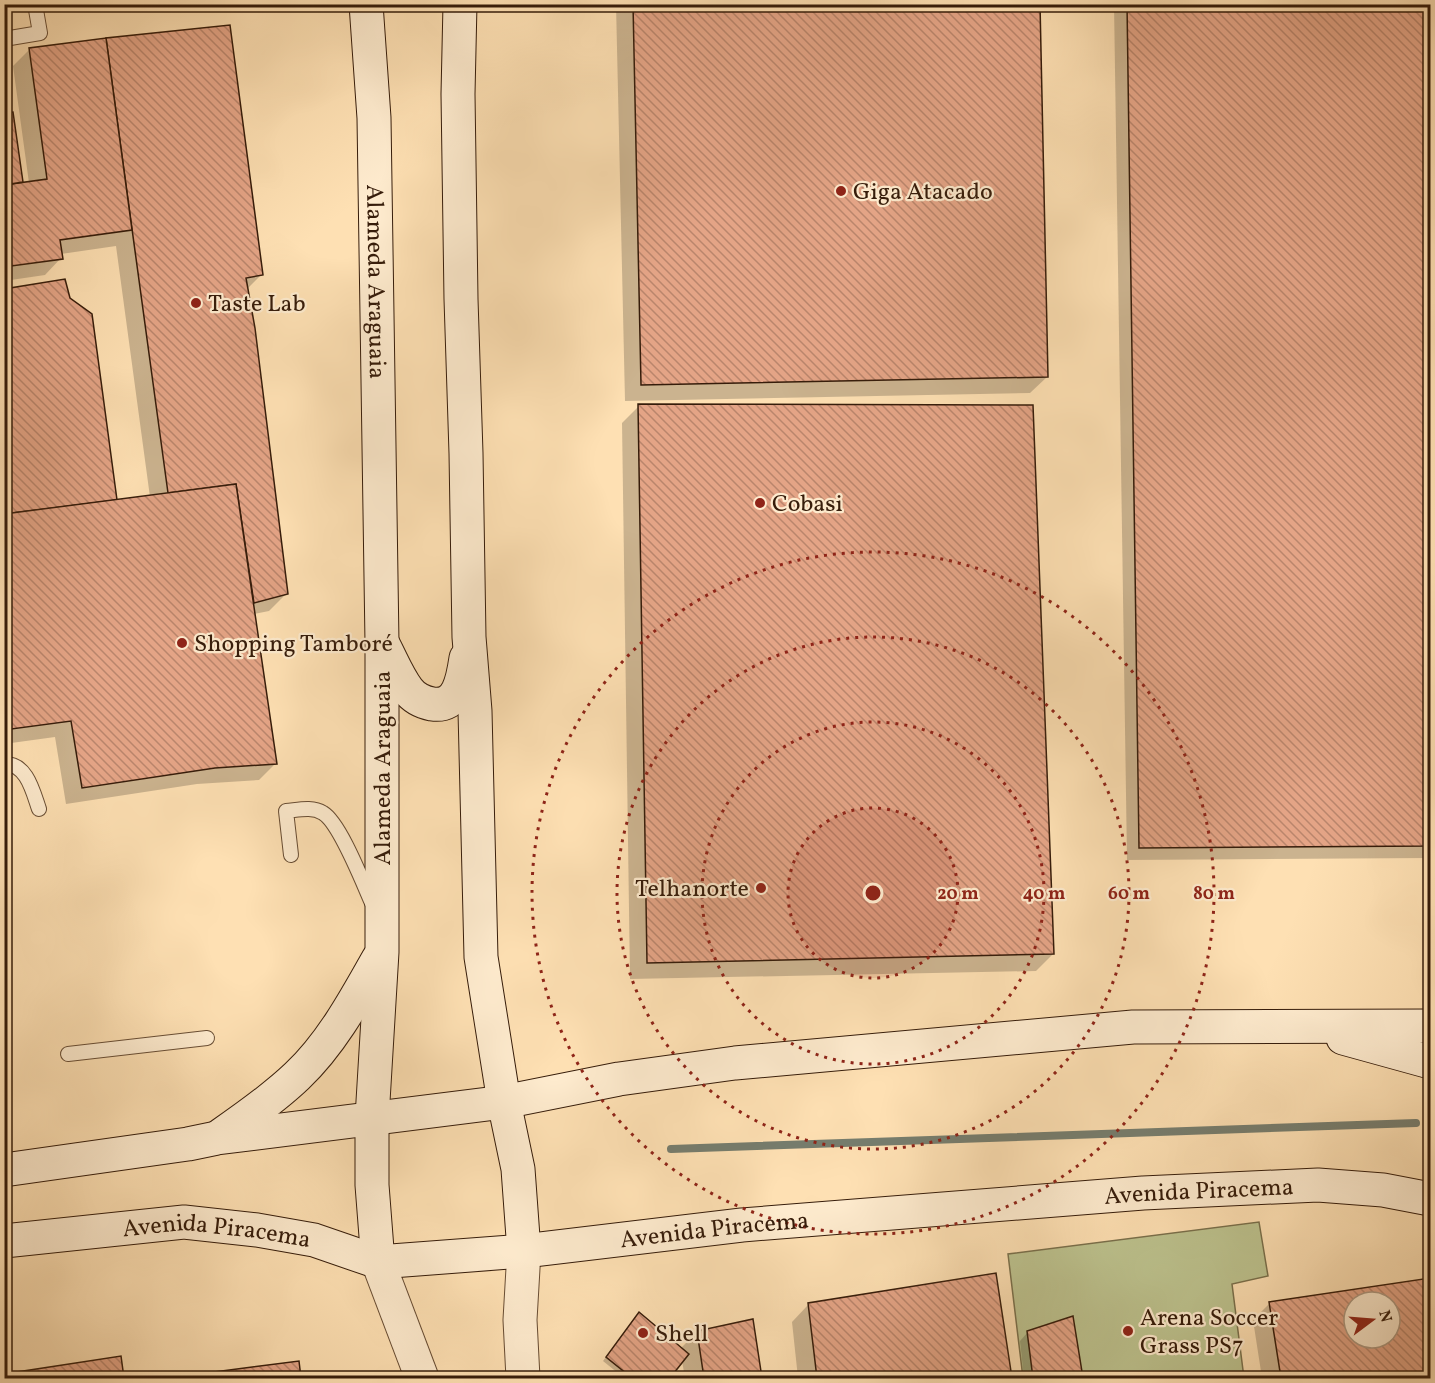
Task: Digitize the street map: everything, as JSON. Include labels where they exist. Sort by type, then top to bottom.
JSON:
[{"type":"main road","name":"Alameda Araguaia","points":[[366,4],[374,118],[382,643],[381,936],[372,1118],[372,1185],[378,1262],[422,1378]]},
{"type":"main road","points":[[460,4],[458,94],[461,299],[469,637],[475,711],[480,957],[504,1102],[518,1169],[524,1251],[519,1320],[523,1378]]},
{"type":"main road","points":[[382,643],[408,690],[422,702],[441,705],[450,701],[459,689],[463,678],[469,637]]},
{"type":"main road","points":[[217,1138],[298,1076],[323,1048],[365,982],[381,936]]},
{"type":"main road","points":[[4,1170],[217,1138],[504,1102],[619,1079],[735,1063],[1132,1027],[1431,1026]]},
{"type":"main road","points":[[1304,1027],[1431,1062]]},
{"type":"main road","name":"Avenida Piracema","points":[[4,1241],[184,1222],[257,1230],[314,1240],[378,1262],[524,1251],[742,1225],[1143,1193],[1318,1185],[1383,1190],[1431,1199]]},
{"type":"lane","points":[[4,39],[39,33],[35,4]]},
{"type":"lane","points":[[4,764],[9,764],[23,772],[39,808]]},
{"type":"lane","points":[[291,855],[286,811],[311,808],[324,813],[335,825],[381,936]]},
{"type":"lane","points":[[68,1054],[207,1038]]},
{"type":"green space","name":"Arena Soccer Grass PS7","points":[[1259,1222],[1268,1276],[1232,1284],[1244,1378],[1023,1378],[1008,1254]]},
{"type":"building","name":"Giga Atacado","points":[[633,4],[1040,4],[1048,377],[641,385]]},
{"type":"building","points":[[1127,4],[1430,4],[1430,846],[1139,848]]},
{"type":"building","name":"Taste Lab","points":[[230,25],[263,275],[246,278],[255,328],[288,594],[254,603],[236,484],[168,493],[106,38]]},
{"type":"building","points":[[106,38],[132,230],[60,240],[63,259],[4,267],[4,185],[47,179],[29,48]]},
{"type":"building","points":[[13,112],[23,182],[4,185],[4,113]]},
{"type":"building","points":[[65,279],[70,298],[92,314],[117,500],[4,514],[4,289]]},
{"type":"building","points":[[638,404],[1033,405],[1054,954],[647,963]]},
{"type":"building","points":[[236,484],[277,764],[215,768],[82,788],[71,721],[4,730],[4,514]]},
{"type":"building","points":[[996,1273],[1012,1378],[817,1378],[808,1303]]},
{"type":"building","points":[[1430,1278],[1430,1378],[1281,1378],[1269,1302],[1342,1291],[1342,1350],[1402,1350],[1402,1290],[1350,1290]]},
{"type":"building","name":"Shell","points":[[639,1312],[689,1354],[670,1378],[632,1378],[606,1357]]},
{"type":"building","points":[[1073,1316],[1083,1378],[1033,1378],[1027,1331]]},
{"type":"building","points":[[753,1319],[762,1378],[704,1378],[697,1331]]},
{"type":"building","points":[[121,1356],[124,1378],[4,1378],[4,1374]]},
{"type":"building","points":[[299,1361],[301,1378],[168,1378]]},
{"type":"waterway","points":[[671,1149],[1416,1123]]},
{"type":"place","name":"Giga Atacado","points":[[841,191]]},
{"type":"place","name":"Taste Lab","points":[[196,303]]},
{"type":"place","name":"Cobasi","points":[[760,503]]},
{"type":"place","name":"Shopping Tamboré","points":[[182,643]]},
{"type":"place","name":"Telhanorte","points":[[761,888]]},
{"type":"place","name":"Arena Soccer Grass PS7","points":[[1128,1331]]},
{"type":"place","name":"Shell","points":[[643,1333]]}]
